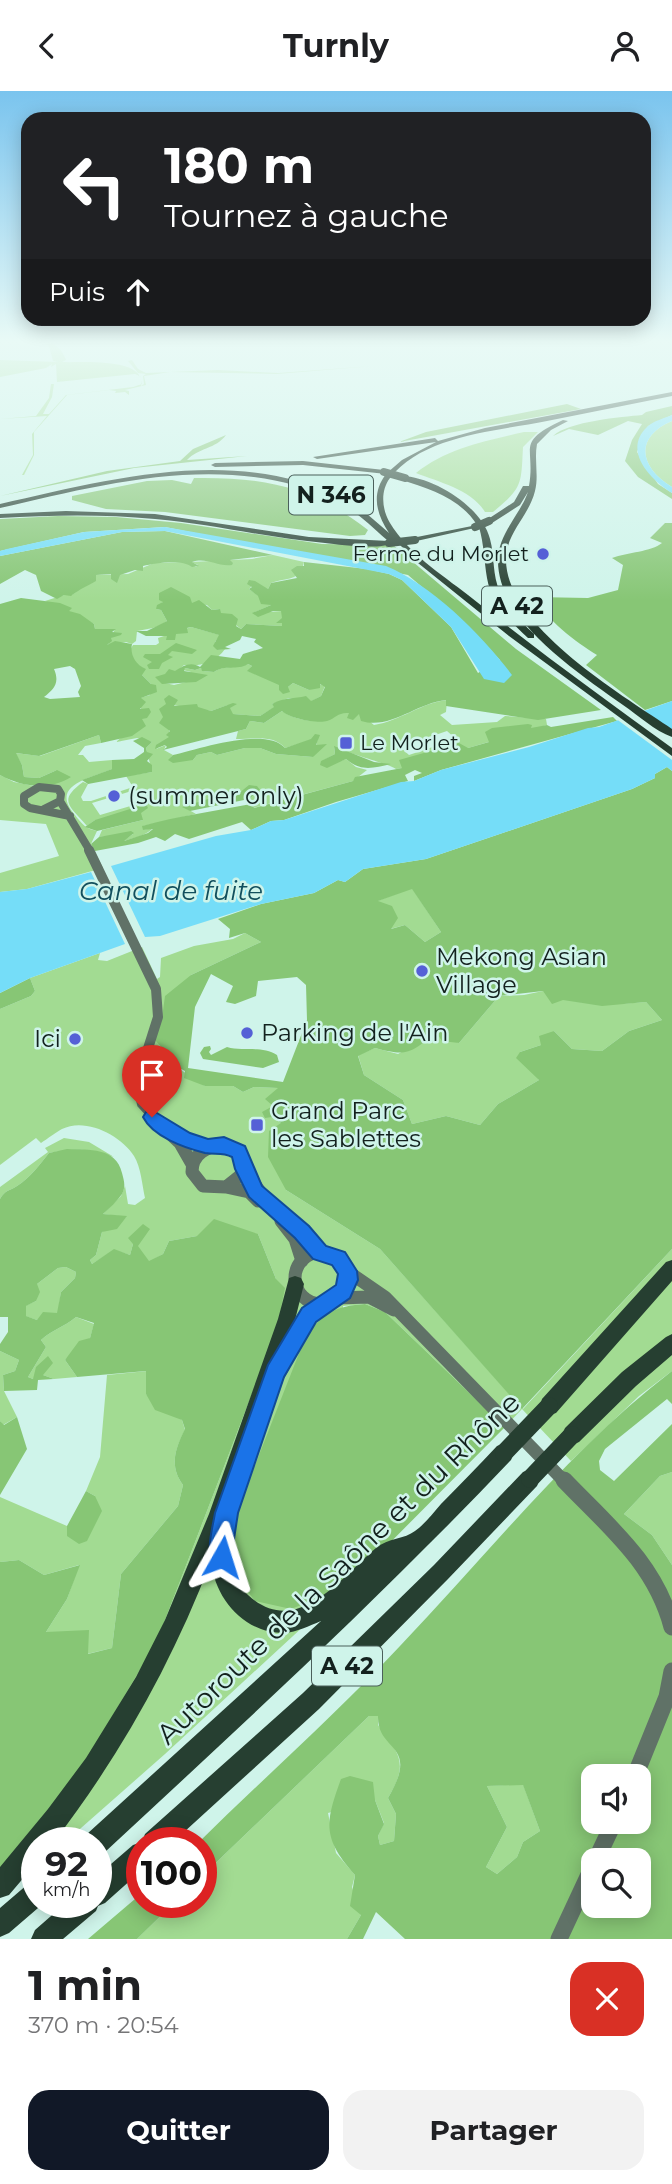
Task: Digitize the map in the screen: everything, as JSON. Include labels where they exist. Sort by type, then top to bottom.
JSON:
[{"type":"highway","name":"A 42","points":[[501,428],[426,450],[396,468],[383,484],[379,505],[383,517],[396,536],[419,559],[503,628],[672,734]]},
{"type":"highway","points":[[513,428],[444,446],[405,466],[387,491],[388,515],[401,533],[505,620],[522,633],[530,635]]},
{"type":"highway","name":"A 42","points":[[551,428],[537,438],[530,455],[531,495],[503,549],[506,583],[513,601],[525,618],[672,753]]},
{"type":"highway","name":"N 346","points":[[0,505],[138,474],[361,452],[492,430]]},
{"type":"highway","name":"N 346","points":[[216,465],[303,463],[384,473],[431,486],[459,502],[479,520],[486,534],[491,580],[507,612],[530,635],[672,741]]},
{"type":"highway","name":"N 346","points":[[0,505],[124,480],[224,473],[289,482],[328,494],[357,510],[419,559]]},
{"type":"highway","points":[[0,516],[63,513],[146,516],[315,541],[389,543],[475,527],[489,521],[517,503],[530,480]]},
{"type":"highway","name":"N 346","points":[[499,599],[539,638],[619,702]]},
{"type":"highway","name":"Autoroute de la Saône et du Rhône","points":[[112,1828],[297,1660],[419,1542],[549,1406],[672,1268]]},
{"type":"highway","points":[[50,1827],[125,1719],[174,1626],[287,1319],[295,1284]]},
{"type":"highway","points":[[331,1300],[309,1315],[281,1361],[234,1490],[222,1538],[223,1572],[228,1586],[235,1599],[251,1613],[277,1623],[296,1621],[314,1614],[359,1580],[390,1550],[419,1542]]},
{"type":"highway","name":"A 42","points":[[172,1827],[311,1701],[442,1572],[572,1435],[629,1379],[672,1343]]},
{"type":"highway","points":[[629,1379],[672,1353]]},
{"type":"highway","points":[[0,1886],[21,1862]]},
{"type":"highway","points":[[112,1880],[126,1868]]},
{"type":"highway","points":[[0,1924],[21,1906]]},
{"type":"highway","points":[[44,1939],[68,1918]]},
{"type":"street","points":[[70,816],[27,807],[23,802],[24,796],[35,788],[51,787],[60,792],[60,801],[70,816],[97,863],[157,993],[157,1016],[139,1079],[138,1092],[152,1117],[174,1134],[208,1146]]},
{"type":"street","points":[[44,809],[60,801]]},
{"type":"street","points":[[174,1134],[192,1164],[194,1177],[203,1186],[249,1192],[287,1226],[295,1239],[302,1261]]},
{"type":"street","points":[[192,1164],[198,1154],[208,1146],[219,1144],[232,1147],[243,1158],[244,1169],[256,1192],[302,1232],[320,1253]]},
{"type":"street","points":[[226,1187],[238,1180],[244,1169]]},
{"type":"street","points":[[402,1314],[369,1297],[331,1300],[306,1298],[295,1284],[296,1269],[302,1261],[320,1253],[336,1256],[347,1271],[386,1297],[643,1562],[666,1604],[672,1627]]},
{"type":"street","points":[[331,1300],[346,1286],[347,1271]]},
{"type":"street","points":[[640,1764],[667,1697],[672,1671]]},
{"type":"street","points":[[559,1939],[581,1892]]},
{"type":"green space","points":[[37,428],[34,432],[34,455],[22,475],[33,455],[32,434]]},
{"type":"green space","points":[[445,428],[475,428],[399,442]]},
{"type":"green space","points":[[568,428],[612,428],[598,435],[569,429],[553,436]]},
{"type":"green space","points":[[639,428],[647,428],[637,452],[658,484],[672,493],[672,499],[638,477],[625,461]]},
{"type":"green space","points":[[660,428],[672,428],[672,487],[653,471],[647,462],[645,453],[651,435]]},
{"type":"green space","points":[[524,432],[538,432],[523,447],[521,478],[515,490],[493,512],[485,512],[464,492],[416,473],[454,451]]},
{"type":"green space","points":[[226,435],[187,460],[247,456],[134,468],[0,496],[107,471],[180,461],[193,449]]},
{"type":"green space","points":[[194,478],[265,482],[286,487],[327,503],[368,530],[365,535],[350,536],[165,512],[106,509],[72,500],[72,496],[147,481],[172,480],[191,484]]},
{"type":"green space","points":[[116,517],[181,523],[322,544],[393,545],[516,649],[601,710],[538,720],[446,706],[446,700],[393,719],[372,723],[361,721],[359,714],[353,720],[347,718],[349,713],[345,713],[327,721],[317,722],[297,718],[282,711],[264,723],[250,721],[246,729],[163,750],[167,747],[165,745],[155,749],[156,745],[169,737],[166,735],[170,731],[159,723],[163,717],[159,709],[166,704],[164,699],[169,695],[178,700],[174,706],[197,704],[198,707],[211,711],[233,703],[237,704],[230,708],[233,714],[260,716],[274,707],[272,704],[281,700],[306,696],[311,701],[321,696],[325,687],[320,684],[320,688],[309,690],[293,683],[288,687],[290,692],[283,694],[279,685],[247,671],[252,666],[248,664],[214,672],[202,671],[201,668],[185,668],[184,671],[208,675],[196,682],[162,684],[155,677],[165,674],[169,669],[175,671],[190,664],[200,667],[211,655],[240,659],[243,654],[263,648],[254,642],[256,639],[242,636],[240,640],[225,647],[231,649],[217,650],[213,646],[219,635],[191,627],[187,628],[188,633],[176,634],[175,640],[166,640],[167,636],[146,636],[136,631],[147,631],[167,621],[161,610],[156,609],[157,605],[163,602],[159,600],[159,593],[171,587],[190,597],[192,603],[199,600],[212,610],[220,609],[221,613],[232,614],[238,619],[236,626],[241,629],[246,624],[282,626],[282,623],[276,623],[282,618],[281,611],[258,617],[252,613],[271,605],[261,604],[258,596],[249,589],[252,587],[247,584],[249,580],[268,589],[271,583],[297,578],[291,570],[304,566],[304,562],[367,569],[402,580],[451,627],[478,673],[500,660],[471,629],[408,575],[165,527],[84,532],[0,551],[0,519]]},
{"type":"green space","points":[[665,523],[672,523],[672,701],[645,710],[586,665],[597,655],[554,622],[535,597],[588,598],[618,590],[623,565],[612,558],[662,543],[650,538]]},
{"type":"green space","points":[[165,531],[273,555],[230,560],[232,565],[202,561],[192,562],[199,566],[192,567],[176,562],[148,565],[143,566],[143,571],[135,570],[120,575],[117,583],[111,579],[111,574],[96,575],[96,581],[71,596],[64,595],[57,599],[41,591],[36,575],[25,570],[0,584],[0,556],[122,532]]},
{"type":"green space","points":[[273,555],[304,562],[299,573],[292,578],[271,583],[268,589],[252,586],[249,589],[271,605],[253,613],[282,611],[283,618],[277,623],[283,623],[282,626],[246,624],[241,629],[220,613],[220,609],[212,610],[207,605],[163,602],[156,609],[161,610],[167,621],[156,627],[137,631],[136,641],[132,644],[126,642],[108,645],[115,629],[95,629],[94,624],[45,601],[72,595],[96,575],[128,574],[154,563],[185,562],[196,567],[198,565],[191,562],[252,559]]},
{"type":"green space","points":[[21,598],[60,603],[94,624],[95,629],[116,629],[112,632],[122,633],[111,638],[112,641],[107,645],[115,641],[132,644],[134,658],[146,669],[142,675],[156,685],[157,692],[141,698],[146,702],[140,709],[149,708],[151,712],[147,718],[142,719],[146,726],[132,736],[101,743],[99,735],[39,756],[16,753],[24,777],[39,778],[57,770],[71,777],[63,781],[36,786],[0,775],[0,604]],"holes":[[[70,666],[75,669],[81,686],[78,692],[80,697],[44,697],[55,685],[54,669]]]},
{"type":"green space","points":[[191,627],[220,635],[215,642],[217,650],[225,649],[207,663],[184,665],[165,683],[174,685],[186,682],[191,672],[183,670],[185,668],[201,668],[203,671],[214,672],[248,664],[252,666],[248,671],[288,687],[293,683],[309,690],[319,684],[325,686],[321,696],[310,702],[289,698],[272,704],[275,707],[260,716],[232,714],[228,705],[211,711],[166,704],[170,737],[156,749],[166,745],[164,750],[173,755],[169,760],[193,760],[197,755],[211,752],[217,755],[245,748],[313,757],[318,738],[285,748],[269,739],[236,739],[238,731],[246,729],[250,721],[264,723],[282,711],[295,718],[310,721],[326,719],[339,712],[359,713],[374,725],[447,700],[446,712],[440,715],[452,725],[497,722],[505,716],[546,719],[547,725],[468,748],[400,761],[403,768],[396,769],[334,747],[335,754],[324,760],[335,763],[346,759],[356,767],[367,770],[353,781],[253,808],[249,799],[260,790],[229,792],[218,798],[184,807],[196,814],[143,826],[143,830],[153,828],[135,838],[123,841],[133,834],[99,837],[102,830],[143,820],[95,820],[87,826],[71,808],[68,799],[83,782],[88,784],[81,797],[83,801],[91,801],[133,787],[126,776],[152,772],[146,748],[152,742],[137,738],[116,742],[142,719],[140,698],[150,695],[151,684],[142,675],[141,667],[135,663],[130,650],[133,645],[156,645],[159,643],[158,638]],"holes":[[[447,731],[456,739],[409,755],[400,747]],[[135,790],[144,802],[100,815],[92,803]]]},
{"type":"green space","points":[[176,643],[197,650],[192,654],[172,651],[168,655],[173,657],[162,663],[159,669],[149,669],[147,665],[152,662],[143,657],[145,654],[160,654]]},
{"type":"green space","points":[[613,717],[617,721],[441,770],[414,781],[414,776],[422,773],[415,770],[405,775],[408,781],[284,820],[271,821],[251,830],[242,822],[189,839],[175,834],[165,841],[156,837],[95,851],[91,844],[99,837],[131,831],[134,833],[124,841],[148,833],[153,829],[143,830],[142,826],[156,822],[251,804],[254,808],[353,781],[355,777],[402,768],[399,760],[459,743],[468,748],[489,742],[485,732],[492,728],[528,724],[532,725],[531,728],[547,725],[551,727]]},
{"type":"green space","points":[[315,734],[320,735],[316,745],[327,744],[313,757],[245,748],[217,755],[211,752],[197,755],[193,760],[173,763],[168,760],[173,755],[248,739],[276,742],[285,748],[311,739]]},
{"type":"green space","points":[[99,735],[101,743],[85,746],[78,755],[83,755],[89,762],[112,760],[112,769],[83,780],[69,790],[67,797],[68,805],[80,821],[97,831],[91,844],[103,868],[27,889],[0,892],[0,873],[59,856],[46,824],[0,820],[0,775],[14,782],[34,786],[57,770],[39,778],[24,777],[22,765],[15,753],[40,756]]},
{"type":"green space","points":[[142,737],[152,742],[146,748],[147,752],[153,754],[147,761],[152,765],[152,772],[88,784],[82,780],[112,769],[112,760],[134,759],[144,752],[144,748],[133,741]]},
{"type":"green space","points":[[334,746],[374,762],[391,764],[373,768],[362,767],[346,759],[327,768],[320,765],[321,761],[335,754]]},
{"type":"green space","points":[[667,767],[672,771],[672,1249],[522,1409],[380,1249],[286,1190],[268,1157],[269,1131],[281,1123],[272,1117],[265,1118],[262,1112],[273,1106],[265,1099],[278,1088],[254,1087],[243,1092],[233,1086],[205,1086],[184,1078],[185,1071],[172,1064],[164,1071],[168,1076],[161,1082],[150,1078],[151,1057],[164,1050],[155,1040],[165,996],[191,975],[261,942],[245,933],[229,938],[230,929],[218,919],[261,904],[314,893],[338,880],[345,882],[363,869],[426,859],[632,789],[655,778],[655,774]],"holes":[[[412,889],[441,932],[425,942],[405,925],[391,929],[398,918],[392,906],[378,901]],[[211,974],[233,986],[226,1002],[235,1004],[256,996],[258,981],[297,977],[306,985],[307,1020],[283,1082],[188,1068],[195,1007]],[[543,991],[552,1004],[563,1000],[602,1006],[646,1002],[662,1020],[629,1031],[602,1051],[572,1049],[554,1031],[539,1036],[541,1045],[520,1052],[516,1058],[539,1080],[498,1104],[480,1125],[446,1116],[412,1124],[403,1100],[364,1075],[358,1056],[375,1048],[395,1052],[408,1051],[421,1045],[436,1032],[442,1041],[459,1043],[499,996]]]},
{"type":"green space","points":[[249,785],[257,786],[260,790],[249,799],[190,811],[182,807],[218,796],[238,794]]},
{"type":"green space","points":[[146,804],[148,808],[141,813],[143,820],[97,831],[85,827],[95,820]]},
{"type":"green space","points":[[412,888],[441,932],[425,942],[405,925],[390,929],[397,918],[377,901]]},
{"type":"green space","points":[[245,933],[261,942],[191,975],[165,1050],[163,1071],[172,1064],[205,1086],[233,1086],[243,1092],[254,1087],[279,1088],[272,1117],[281,1123],[286,1190],[380,1249],[523,1409],[672,1249],[672,1371],[639,1396],[571,1461],[522,1409],[505,1427],[385,1312],[365,1304],[343,1306],[345,1588],[82,1827],[43,1827],[157,1641],[277,1329],[276,1279],[258,1234],[197,1236],[169,1241],[163,1254],[149,1262],[133,1244],[130,1255],[114,1250],[92,1264],[90,1260],[96,1255],[102,1232],[126,1217],[103,1214],[121,1196],[125,1186],[128,1204],[135,1205],[145,1198],[140,1171],[134,1156],[120,1141],[102,1130],[81,1125],[60,1130],[41,1143],[36,1138],[0,1165],[0,1009],[31,996],[35,991],[30,978],[100,953],[98,960],[107,961],[142,947],[157,979],[160,977],[161,958],[194,946],[233,939]]},
{"type":"green space","points":[[30,978],[35,991],[31,996],[0,1009],[0,993]]},
{"type":"green space","points":[[543,991],[581,1002],[646,1002],[662,1020],[629,1031],[602,1051],[572,1049],[554,1031],[541,1045],[520,1052],[539,1080],[498,1104],[480,1125],[446,1116],[412,1124],[403,1100],[364,1075],[358,1055],[375,1048],[398,1054],[437,1032],[459,1043],[499,996]]},
{"type":"green space","points":[[210,1046],[211,1055],[227,1047],[260,1049],[277,1055],[279,1062],[263,1068],[203,1059],[200,1053],[204,1047]]},
{"type":"green space","points":[[64,1138],[89,1142],[114,1157],[82,1150],[49,1153],[26,1179],[5,1192],[0,1199],[0,1187],[48,1152],[45,1148]]},
{"type":"green space","points":[[67,1149],[108,1154],[119,1165],[124,1181],[123,1191],[103,1214],[127,1216],[117,1229],[102,1232],[96,1255],[90,1260],[92,1264],[114,1249],[130,1255],[133,1244],[128,1238],[143,1224],[150,1229],[138,1246],[149,1261],[163,1254],[169,1241],[197,1236],[214,1219],[258,1234],[276,1279],[285,1288],[277,1329],[157,1641],[82,1767],[35,1827],[21,1827],[21,1844],[0,1871],[0,1562],[19,1560],[44,1575],[80,1565],[67,1599],[46,1632],[89,1630],[88,1654],[112,1648],[121,1574],[178,1506],[183,1485],[176,1471],[175,1457],[185,1429],[182,1420],[155,1410],[146,1394],[146,1371],[77,1377],[65,1360],[79,1341],[90,1338],[94,1323],[76,1317],[41,1340],[46,1347],[28,1377],[33,1379],[36,1367],[48,1356],[53,1363],[43,1375],[54,1379],[38,1380],[37,1390],[4,1391],[3,1375],[15,1371],[19,1360],[0,1351],[0,1344],[8,1332],[8,1317],[0,1317],[0,1199],[5,1192],[17,1186],[49,1153]],"holes":[[[66,1267],[76,1272],[75,1278],[61,1292],[57,1313],[43,1312],[37,1320],[26,1316],[26,1306],[36,1301],[40,1292],[37,1284],[58,1268]]]},
{"type":"green space","points":[[66,1267],[76,1272],[75,1278],[61,1292],[58,1313],[37,1320],[25,1316],[25,1306],[36,1301],[37,1284],[58,1268]]},
{"type":"green space","points":[[365,1304],[385,1312],[505,1427],[345,1588],[291,1609],[255,1601],[239,1580],[233,1557],[237,1511],[307,1333],[333,1311]]},
{"type":"green space","points":[[76,1317],[94,1324],[90,1338],[65,1360],[77,1377],[28,1377],[46,1347],[41,1340]]},
{"type":"green space","points":[[0,1351],[19,1360],[15,1371],[3,1375],[4,1391],[17,1417],[3,1425],[0,1421]]},
{"type":"green space","points":[[147,1371],[146,1394],[182,1420],[185,1430],[178,1444],[175,1464],[183,1485],[178,1506],[121,1574],[112,1648],[87,1654],[46,1632],[67,1599],[79,1565],[44,1575],[19,1560],[0,1562],[0,1497],[67,1526],[67,1536],[95,1496],[86,1491],[100,1457],[107,1375]]},
{"type":"green space","points":[[672,1371],[672,1404],[667,1399],[605,1449],[599,1461],[600,1470],[614,1481],[672,1424],[672,1472],[660,1476],[624,1514],[652,1535],[672,1565],[672,1939],[405,1939],[376,1912],[363,1939],[347,1939],[361,1915],[350,1906],[355,1875],[332,1840],[330,1819],[341,1779],[350,1776],[373,1782],[375,1800],[384,1824],[378,1836],[380,1845],[394,1841],[396,1814],[388,1798],[397,1780],[399,1757],[379,1728],[378,1716],[369,1716],[217,1862],[217,1827],[215,1827],[376,1671],[531,1503],[599,1434]],"holes":[[[523,1785],[540,1831],[523,1842],[517,1857],[497,1874],[486,1867],[507,1827],[487,1786]]]},
{"type":"green space","points":[[17,1417],[27,1449],[0,1495],[0,1421],[4,1425]]},
{"type":"green space","points":[[672,1472],[672,1565],[652,1535],[624,1514],[660,1476]]},
{"type":"green space","points":[[86,1491],[95,1496],[102,1511],[87,1541],[79,1544],[67,1536],[67,1526]]},
{"type":"green space","points":[[369,1716],[378,1716],[378,1725],[392,1744],[400,1767],[395,1786],[388,1798],[396,1814],[394,1841],[380,1845],[378,1836],[384,1823],[375,1800],[328,1813],[336,1853],[355,1875],[352,1887],[361,1915],[347,1939],[137,1939],[159,1918],[217,1918],[217,1862]]},
{"type":"green space","points":[[523,1784],[540,1831],[523,1842],[517,1857],[497,1874],[486,1867],[507,1827],[487,1786]]},
{"type":"green space","points":[[21,1863],[21,1879],[0,1897]]},
{"type":"green space","points":[[126,1907],[126,1918],[159,1918],[137,1939],[88,1939]]},
{"type":"water","points":[[646,428],[660,428],[651,435],[645,453],[647,462],[661,479],[672,487],[672,493],[656,481],[642,464],[637,446]]},
{"type":"water","points":[[165,527],[386,566],[421,585],[438,598],[471,628],[512,675],[504,683],[484,679],[451,627],[402,580],[389,574],[165,531],[122,532],[0,556],[0,551],[84,532]]},
{"type":"water","name":"Canal de fuite","points":[[672,701],[672,771],[667,767],[655,774],[655,778],[632,789],[426,859],[363,869],[345,882],[338,880],[314,893],[261,904],[160,936],[145,937],[111,866],[216,836],[251,830],[271,821],[284,820],[401,782],[414,781],[441,770],[599,727]]},
{"type":"water","points":[[91,872],[125,944],[30,978],[0,993],[0,892],[27,889]]},
{"type":"pier","points":[[640,708],[672,731],[672,760],[615,718]]},
{"type":"place","name":"Ferme du Morlet","points":[[543,554]]},
{"type":"place","name":"Le Morlet","points":[[346,743]]},
{"type":"place","name":"(summer only)","points":[[114,796]]},
{"type":"place","name":"Mekong Asian Village","points":[[422,971]]},
{"type":"place","name":"Parking de l'Ain","points":[[247,1033]]},
{"type":"place","name":"Ici","points":[[75,1039]]},
{"type":"place","name":"Grand Parc les Sablettes","points":[[257,1125]]},
{"type":"route","points":[[152,1117],[185,1139],[208,1146],[224,1145],[239,1151],[247,1177],[264,1201],[302,1232],[320,1253],[332,1255],[344,1263],[347,1271],[348,1280],[343,1292],[309,1315],[276,1372],[227,1513],[222,1538],[222,1557]]}]
